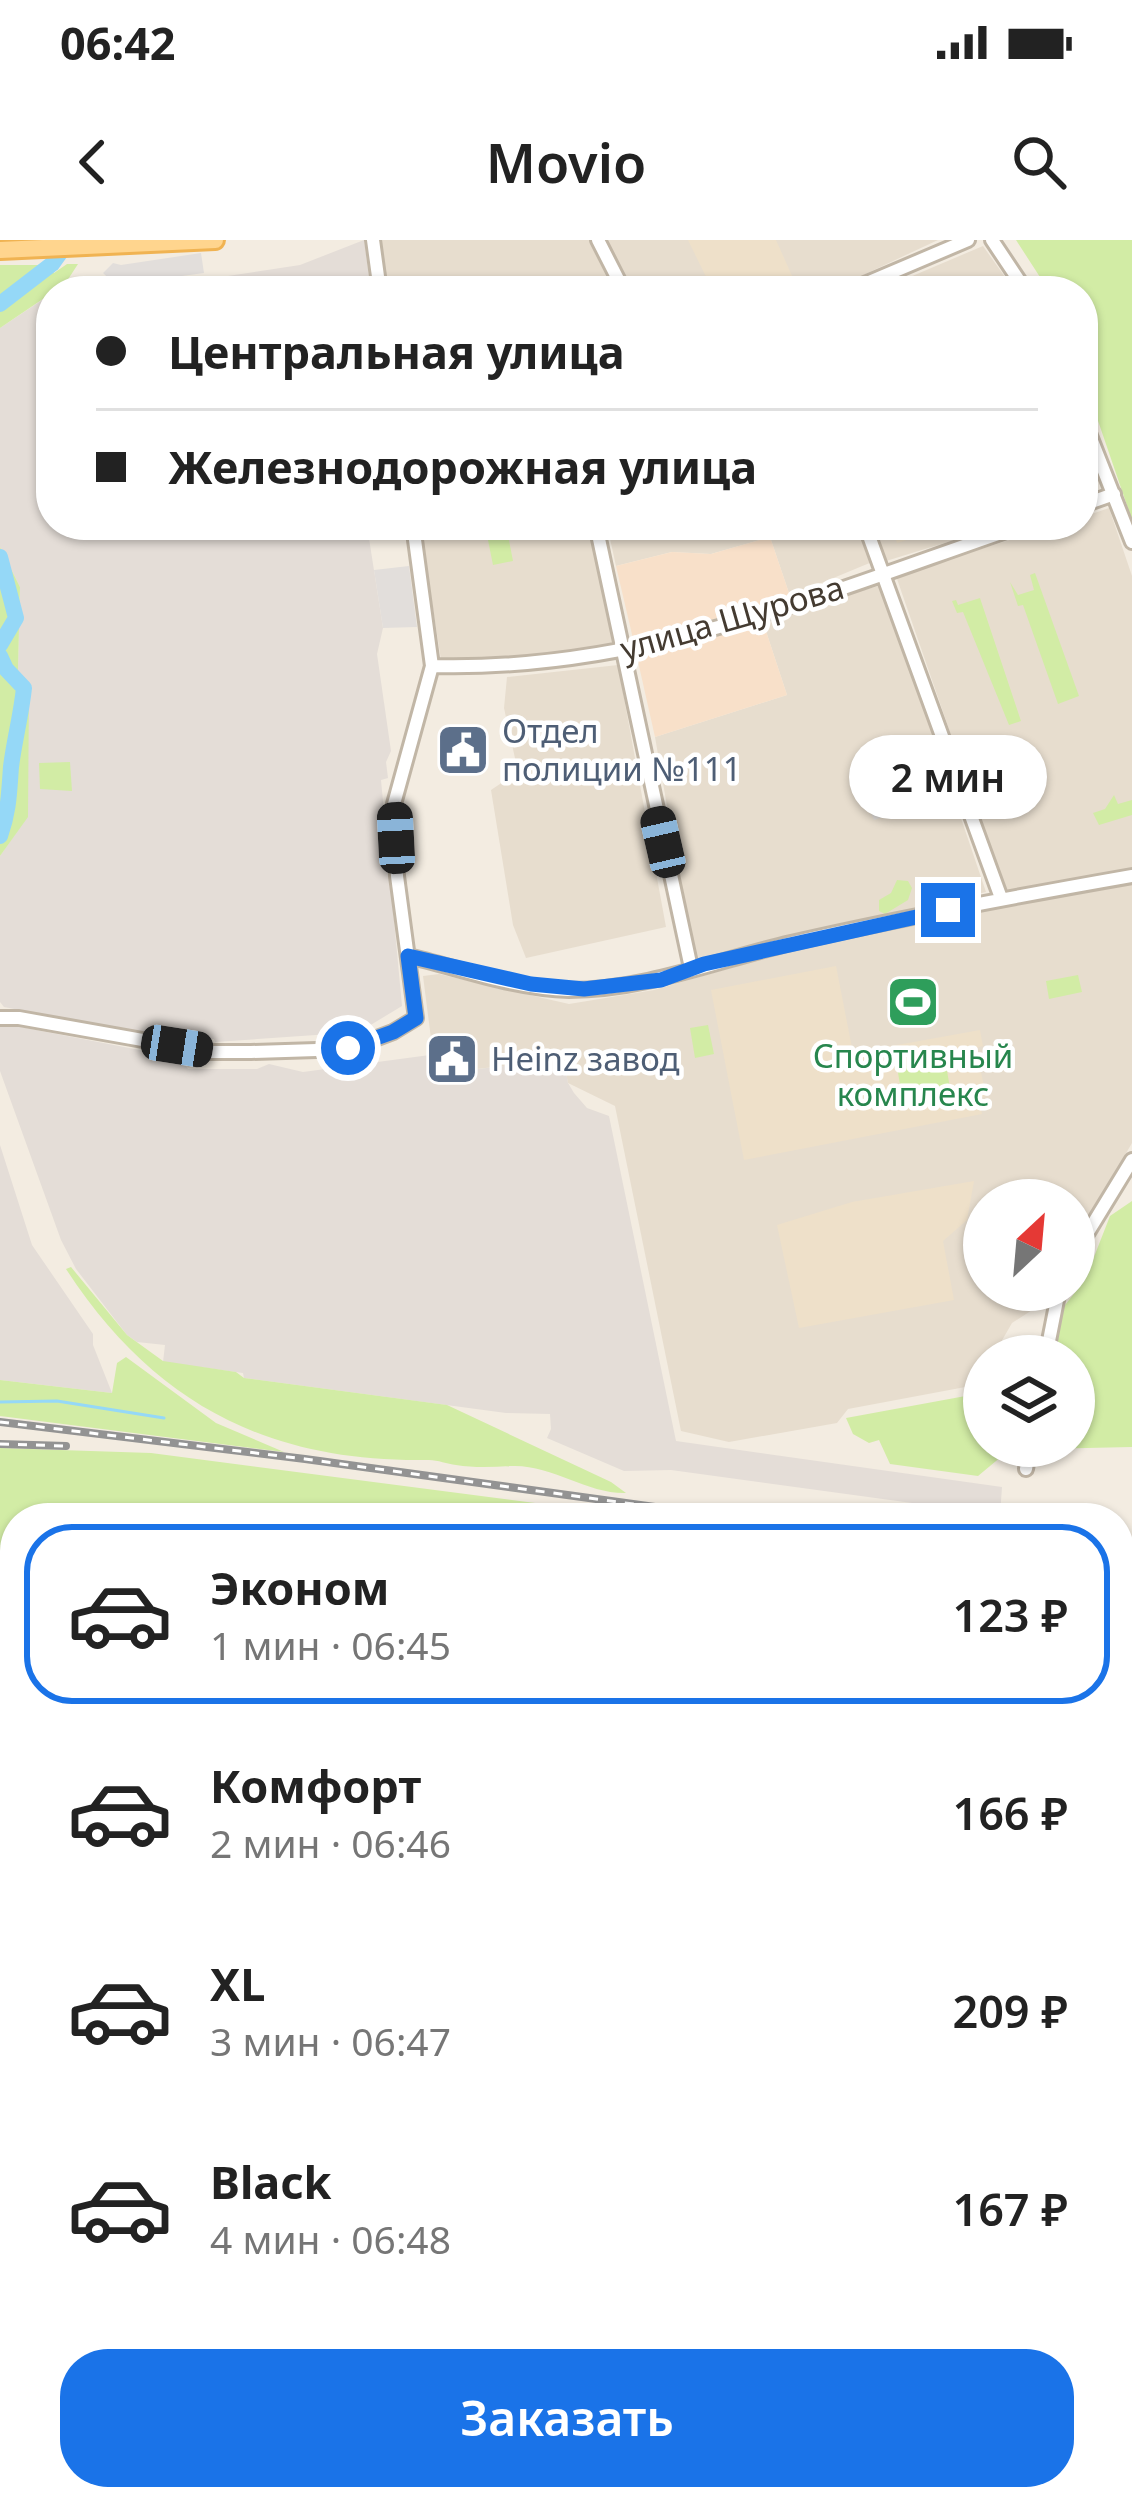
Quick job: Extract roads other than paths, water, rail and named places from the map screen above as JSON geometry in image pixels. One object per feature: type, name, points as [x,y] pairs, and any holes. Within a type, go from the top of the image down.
[{"type":"main road","points":[[0,250],[215,240]]},
{"type":"street","points":[[373,240],[378,276]]},
{"type":"street","points":[[598,240],[616,276]]},
{"type":"street","points":[[883,276],[968,240]]},
{"type":"street","points":[[992,240],[1016,276]]},
{"type":"street","points":[[1098,455],[1132,542]]},
{"type":"street","points":[[1098,500],[1114,494]]},
{"type":"street","points":[[0,1018],[210,1052],[348,1048],[416,1018],[394,804],[432,666],[415,540]]},
{"type":"street","points":[[599,540],[692,968]]},
{"type":"street","points":[[871,540],[1001,898]]},
{"type":"street","name":"улица Щурова","points":[[432,666],[540,665],[622,652],[795,604],[979,540]]},
{"type":"street","points":[[408,956],[564,990],[661,980],[692,968],[1001,898],[1132,876]]},
{"type":"street","points":[[1095,1221],[1132,1160]]},
{"type":"waterway","points":[[36,276],[62,250]]},
{"type":"waterway","points":[[0,304],[36,276]]},
{"type":"waterway","points":[[0,557],[16,618],[0,645]]},
{"type":"waterway","points":[[0,656],[24,688],[0,836]]},
{"type":"waterway","points":[[0,1402],[57,1401],[164,1418]]},
{"type":"railway","points":[[0,1422],[626,1503]]},
{"type":"railway","points":[[0,1444],[66,1446]]},
{"type":"place","name":"Отдел полиции №111","points":[[463,750]]},
{"type":"place","name":"Спортивный комплекс","points":[[913,1002]]},
{"type":"place","name":"Heinz завод","points":[[452,1059]]}]
